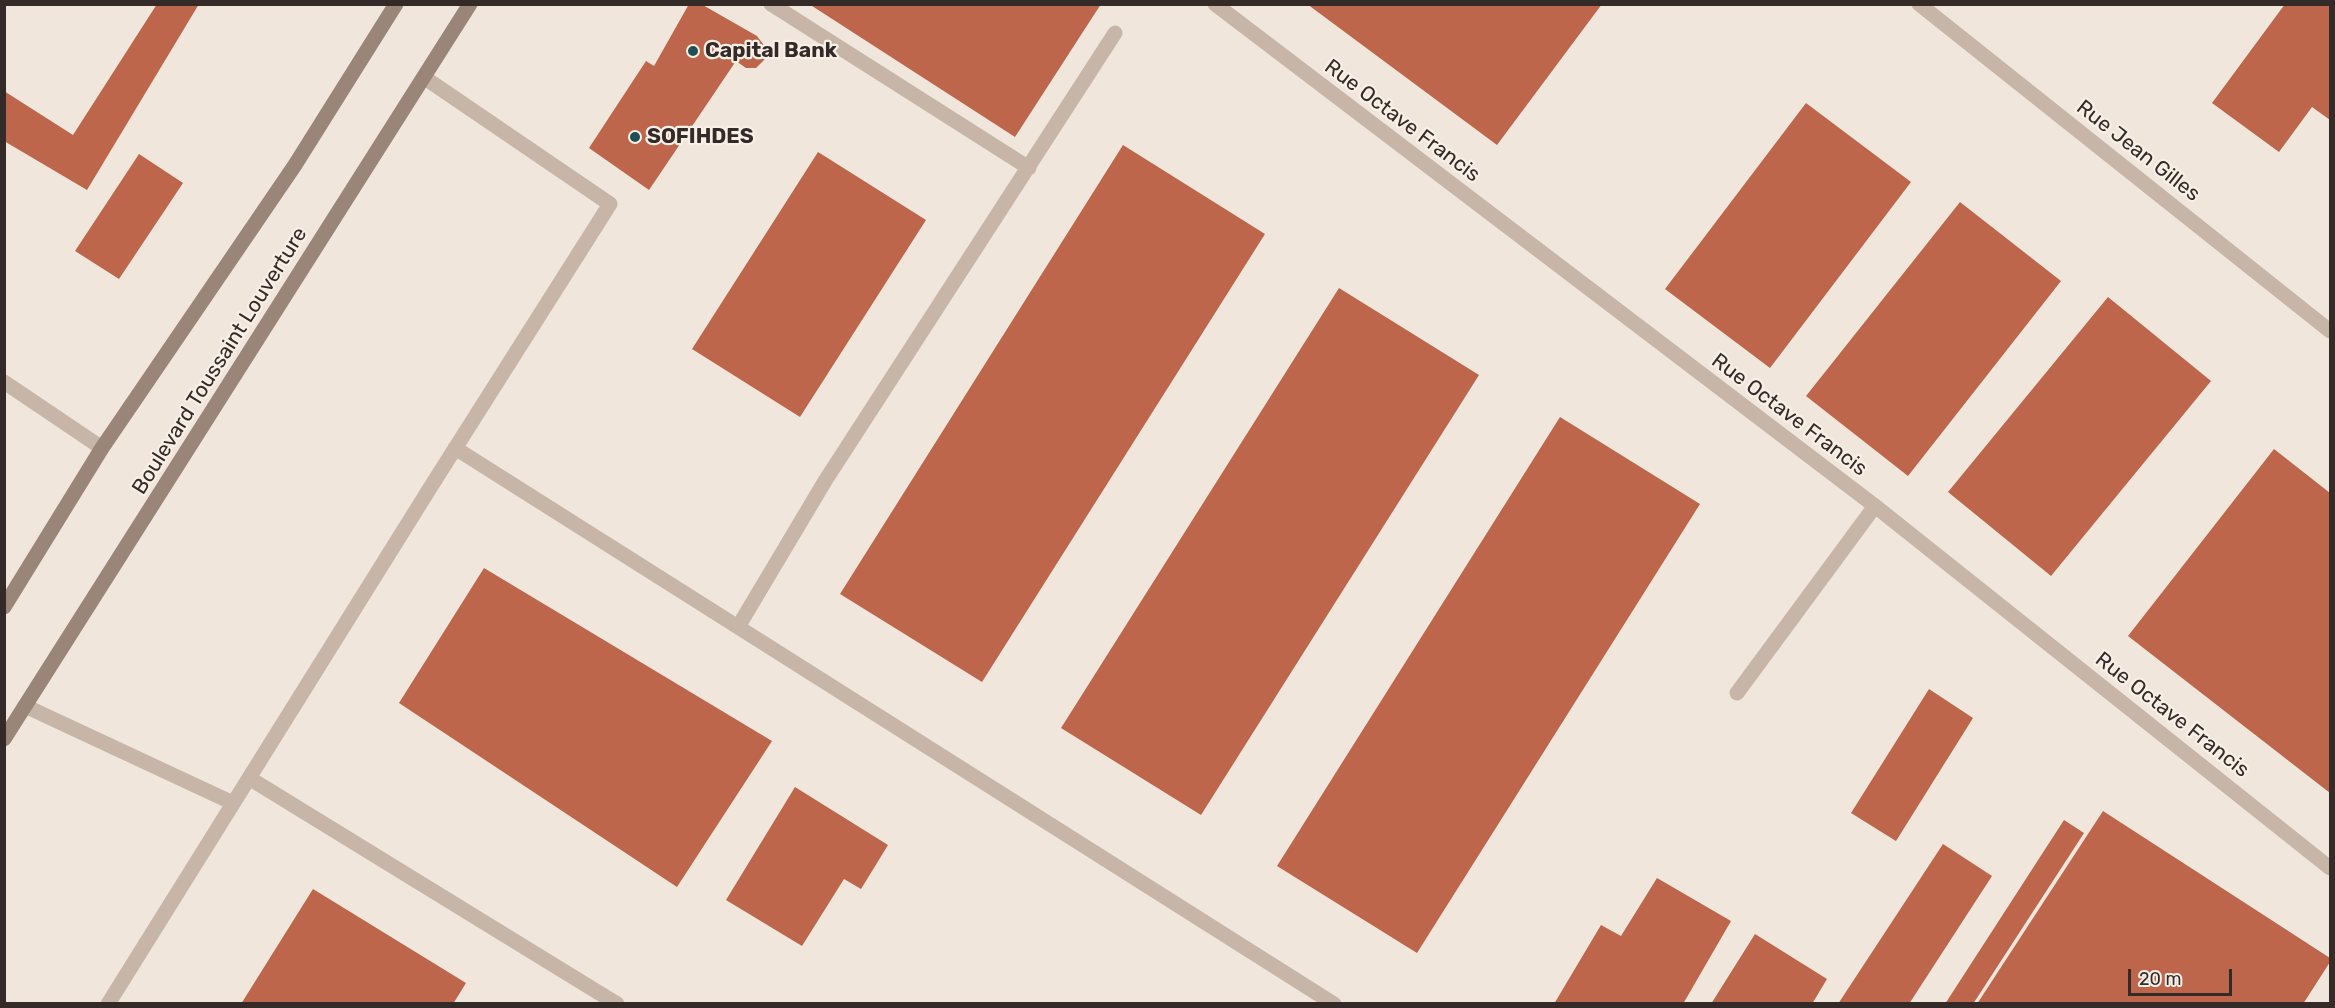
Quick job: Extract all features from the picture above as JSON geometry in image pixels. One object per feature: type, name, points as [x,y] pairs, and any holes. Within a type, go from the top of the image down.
[{"type":"main road","name":"Boulevard Toussaint Louverture","points":[[4,607],[102,448],[295,165],[396,4]]},
{"type":"main road","name":"Boulevard Toussaint Louverture","points":[[4,739],[470,4]]},
{"type":"street","points":[[771,4],[1029,168]]},
{"type":"street","name":"Rue Octave Francis","points":[[1215,4],[1875,506],[2331,868]]},
{"type":"street","name":"Rue Jean Gilles","points":[[1919,4],[2331,331]]},
{"type":"street","points":[[738,627],[825,481],[1115,33]]},
{"type":"street","points":[[108,1004],[610,204],[424,78]]},
{"type":"street","points":[[4,382],[102,448]]},
{"type":"street","points":[[455,448],[1334,1004]]},
{"type":"street","points":[[1737,693],[1875,506]]},
{"type":"street","points":[[25,706],[233,803]]},
{"type":"street","points":[[249,778],[617,1004]]},
{"type":"building","points":[[157,4],[199,4],[87,190],[4,141],[4,91],[73,135]]},
{"type":"building","points":[[689,4],[701,4],[757,36],[766,48],[765,59],[756,68],[746,68],[736,61],[649,190],[589,148],[646,61],[654,66]]},
{"type":"building","points":[[809,4],[1101,4],[1015,137]]},
{"type":"building","points":[[1307,4],[1602,4],[1497,145]]},
{"type":"building","points":[[2285,4],[2330,4],[2330,120],[2312,107],[2279,152],[2212,103]]},
{"type":"building","points":[[1806,103],[1911,182],[1770,368],[1665,289]]},
{"type":"building","points":[[1123,145],[1265,234],[982,682],[840,594]]},
{"type":"building","points":[[818,152],[926,220],[800,417],[692,349]]},
{"type":"building","points":[[139,154],[183,183],[119,279],[75,251]]},
{"type":"building","points":[[1960,202],[2061,281],[1908,476],[1806,396]]},
{"type":"building","points":[[1339,288],[1479,375],[1201,815],[1061,728]]},
{"type":"building","points":[[2108,297],[2211,381],[2051,576],[1948,492]]},
{"type":"building","points":[[1560,417],[1700,504],[1417,953],[1277,866]]},
{"type":"building","points":[[2274,449],[2330,493],[2330,793],[2128,636]]},
{"type":"building","points":[[484,568],[772,741],[677,887],[399,703]]},
{"type":"building","points":[[1929,689],[1973,718],[1896,841],[1851,813]]},
{"type":"building","points":[[795,787],[888,845],[861,889],[844,879],[802,946],[726,900]]},
{"type":"building","points":[[2103,811],[2330,958],[2330,962],[2303,1004],[1977,1004]]},
{"type":"building","points":[[2064,820],[2084,833],[1973,1004],[1945,1004]]},
{"type":"building","points":[[1943,844],[1992,876],[1909,1004],[1838,1004]]},
{"type":"building","points":[[1657,878],[1731,921],[1683,1004],[1554,1004],[1601,925],[1621,936]]},
{"type":"building","points":[[313,889],[466,983],[453,1004],[241,1004]]},
{"type":"building","points":[[1755,934],[1827,979],[1812,1004],[1711,1004]]},
{"type":"place","name":"Capital Bank","points":[[693,51]]},
{"type":"place","name":"SOFIHDES","points":[[635,137]]}]
